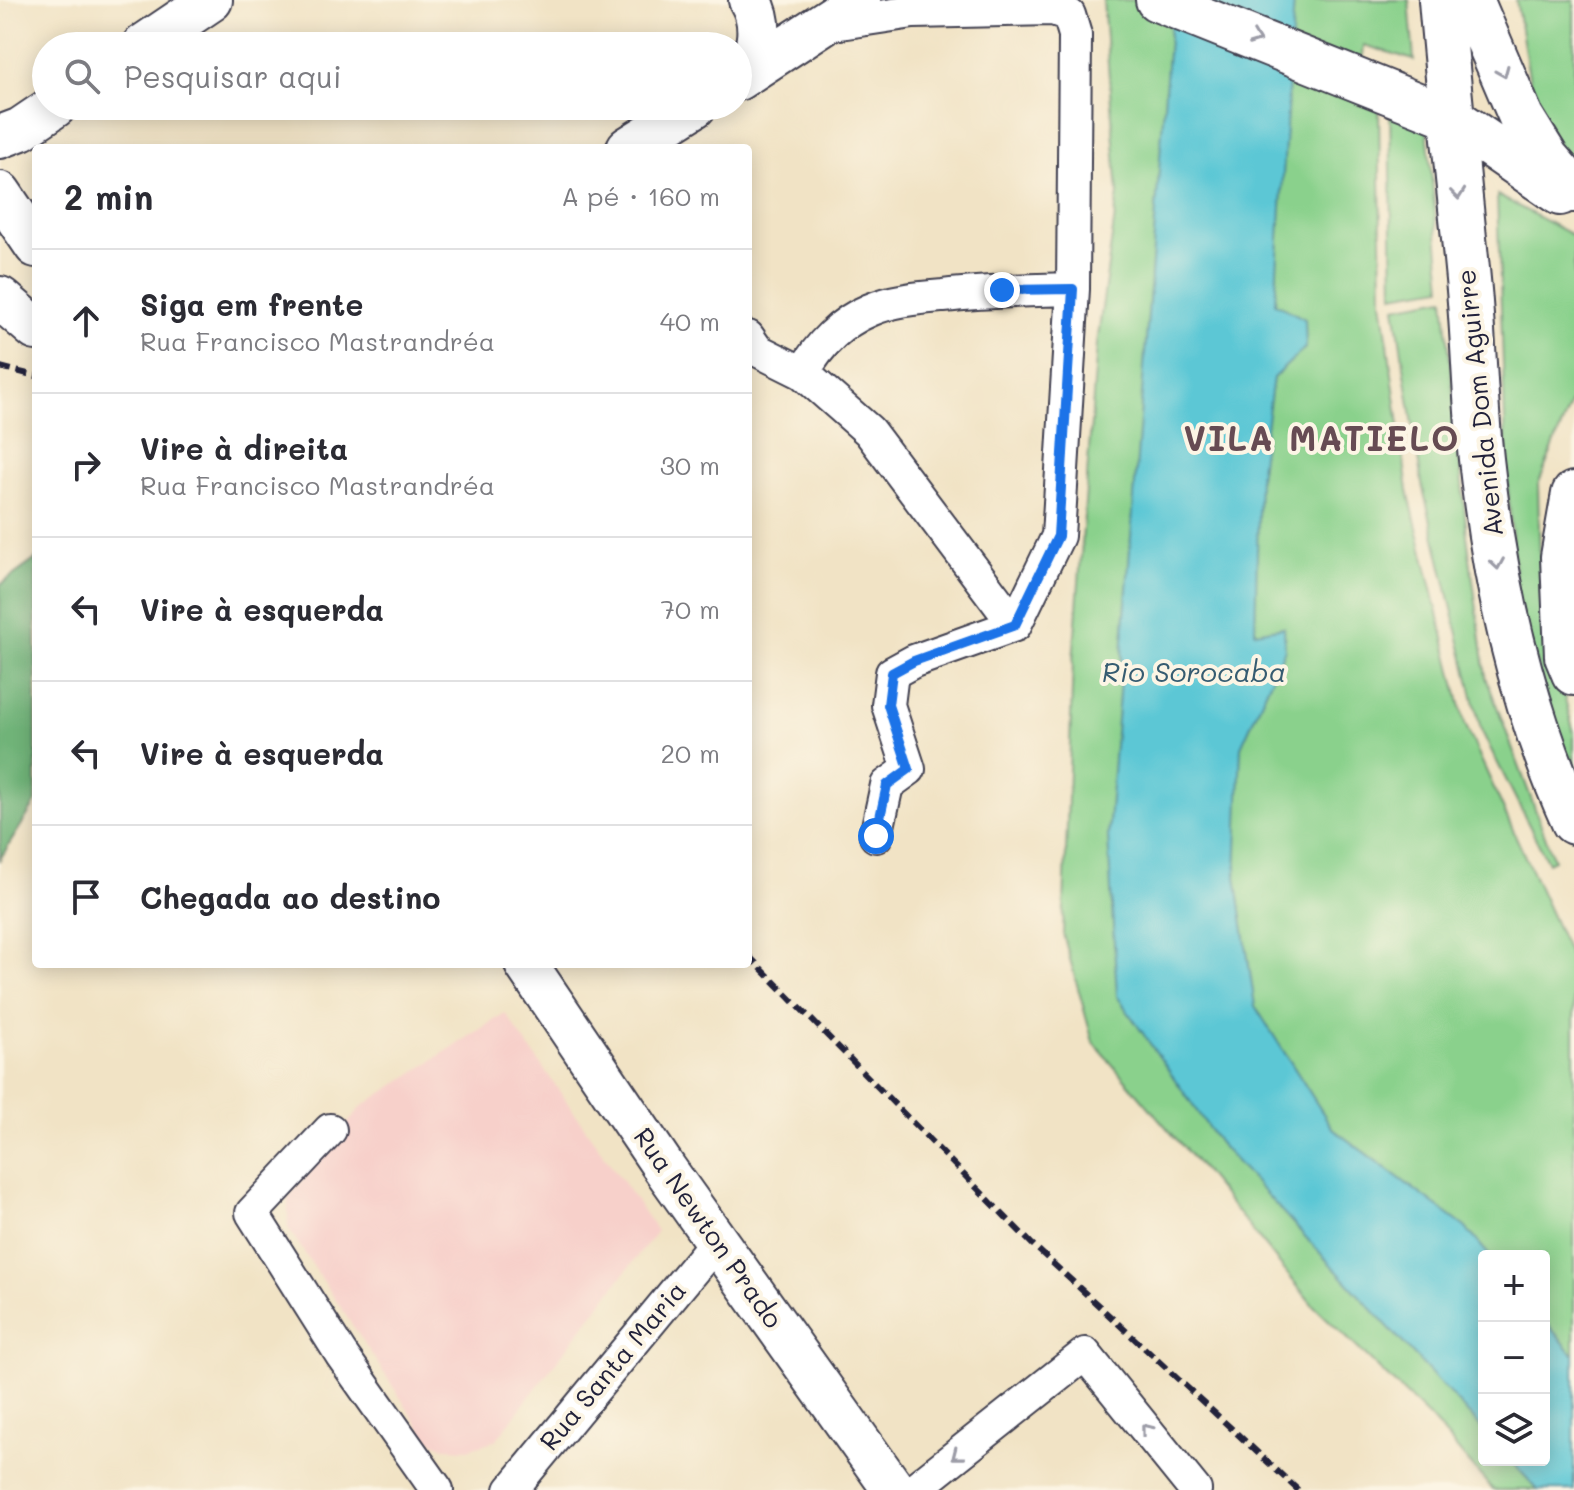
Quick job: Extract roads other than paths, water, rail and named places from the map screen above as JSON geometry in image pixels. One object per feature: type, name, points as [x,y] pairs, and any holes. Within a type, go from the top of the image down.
[{"type":"highway","name":"Avenida Dom Aguirre","points":[[1441,0],[1469,290],[1481,460],[1507,626],[1554,778],[1574,822]]},
{"type":"highway","points":[[1471,0],[1521,117],[1547,159],[1574,190]]},
{"type":"highway","points":[[1450,117],[1574,202]]},
{"type":"highway","points":[[1572,653],[1563,557],[1574,494]]},
{"type":"main road","points":[[164,32],[211,0]]},
{"type":"main road","points":[[750,0],[758,20],[759,37],[752,55]]},
{"type":"main road","points":[[752,70],[859,0]]},
{"type":"main road","points":[[1157,0],[1450,117]]},
{"type":"main road","points":[[0,137],[34,120]]},
{"type":"main road","points":[[634,144],[673,120]]},
{"type":"main road","points":[[0,193],[32,240]]},
{"type":"main road","points":[[0,270],[32,290]]},
{"type":"main road","points":[[0,298],[32,326]]},
{"type":"main road","name":"Rua Newton Prado","points":[[529,968],[716,1242],[894,1490]]},
{"type":"street","points":[[822,26],[913,12],[1053,9],[1069,15],[1075,35],[1073,289],[1058,536],[1015,625],[914,661],[892,673],[888,705],[909,769],[887,785],[876,836]]},
{"type":"street","points":[[803,373],[813,355],[840,328],[870,310],[913,299],[1002,290],[1073,289]]},
{"type":"street","points":[[752,343],[757,350],[803,373],[869,431],[1015,625]]},
{"type":"street","points":[[330,1130],[252,1213],[341,1354],[437,1490]]},
{"type":"street","name":"Rua Santa Maria","points":[[511,1490],[716,1242]]},
{"type":"street","points":[[913,1490],[1085,1354],[1195,1490]]},
{"type":"water","name":"Rio Sorocaba","points":[[1172,0],[1294,0],[1275,303],[1305,319],[1306,347],[1273,378],[1259,477],[1255,632],[1284,627],[1285,649],[1241,747],[1236,876],[1255,1006],[1333,1129],[1465,1227],[1485,1250],[1478,1250],[1478,1424],[1219,1143],[1117,996],[1108,837]]},
{"type":"water","points":[[1550,1327],[1574,1355],[1574,1490],[1538,1490],[1516,1466],[1550,1466]]},
{"type":"railway","points":[[0,367],[32,375]]},
{"type":"railway","points":[[752,959],[1032,1244],[1298,1490]]},
{"type":"district","name":"VILA MATIELO","points":[[1322,439]]}]
